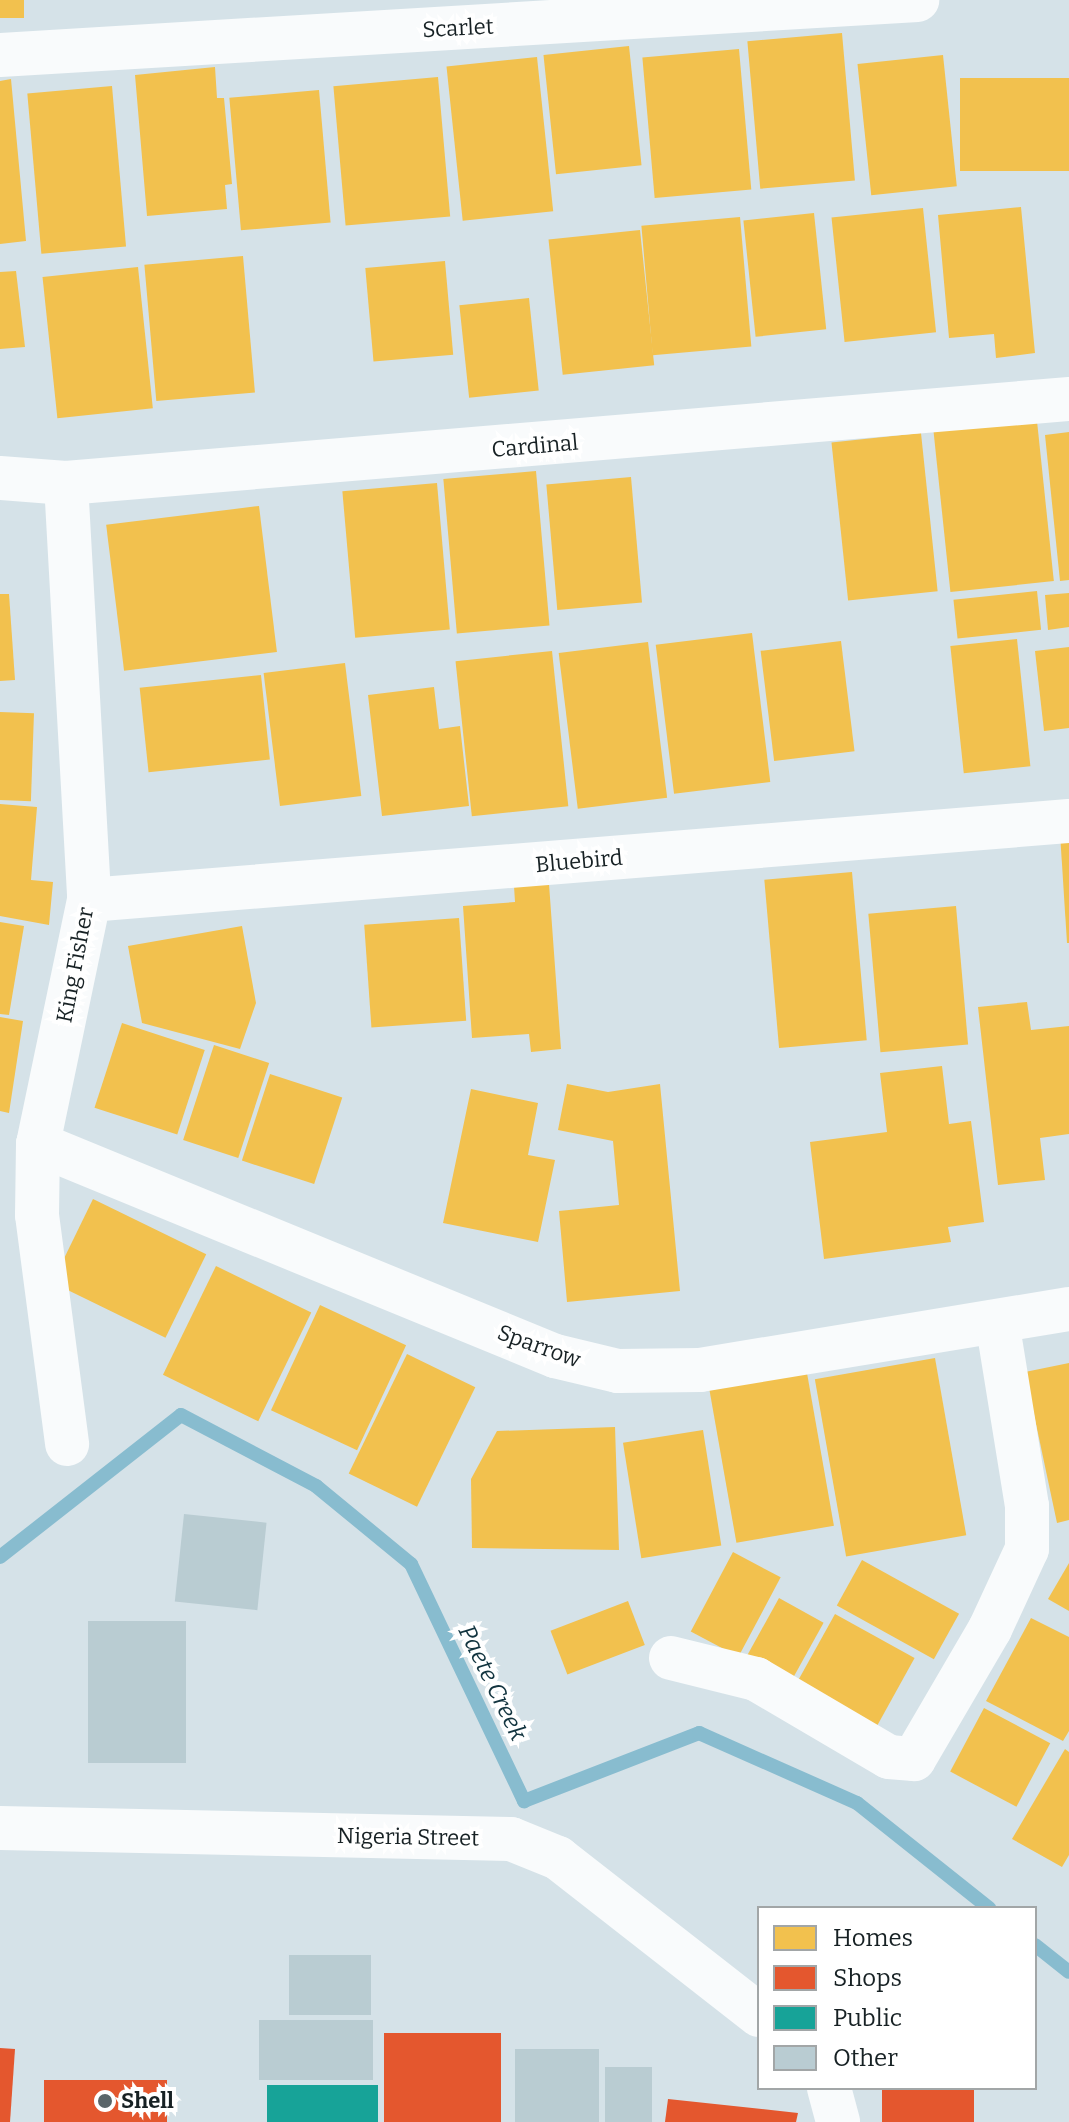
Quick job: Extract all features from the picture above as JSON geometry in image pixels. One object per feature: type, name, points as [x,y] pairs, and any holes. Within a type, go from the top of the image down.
[{"type":"street","name":"Scarlet","points":[[0,55],[917,0]]},
{"type":"street","name":"Cardinal","points":[[0,478],[66,483],[1069,399]]},
{"type":"street","name":"King Fisher","points":[[66,483],[89,900],[38,1144],[37,1215],[67,1444]]},
{"type":"street","name":"Bluebird","points":[[89,900],[1069,821]]},
{"type":"street","name":"Sparrow","points":[[38,1144],[555,1356],[618,1371],[700,1370],[1069,1309]]},
{"type":"street","points":[[671,1658],[756,1679],[878,1751],[905,1762],[914,1759],[990,1629],[1027,1549],[1027,1506],[997,1321]]},
{"type":"street","name":"Nigeria Street","points":[[0,1828],[511,1839],[558,1858],[757,2013]]},
{"type":"street","points":[[830,2090],[838,2122]]},
{"type":"building: Homes","points":[[0,0],[24,0],[24,18],[0,18]]},
{"type":"building: Homes","points":[[842,33],[855,180],[760,189],[747,41]]},
{"type":"building: Homes","points":[[629,46],[642,165],[556,174],[543,55]]},
{"type":"building: Homes","points":[[739,49],[751,189],[655,198],[642,57]]},
{"type":"building: Homes","points":[[943,55],[957,186],[871,195],[857,64]]},
{"type":"building: Homes","points":[[537,57],[553,211],[463,221],[446,67]]},
{"type":"building: Homes","points":[[215,67],[217,98],[224,98],[232,184],[225,185],[227,209],[147,216],[135,75]]},
{"type":"building: Homes","points":[[438,77],[450,216],[346,226],[333,86]]},
{"type":"building: Homes","points":[[960,78],[1069,78],[1069,171],[960,171]]},
{"type":"building: Homes","points":[[11,79],[26,241],[0,244],[0,81]]},
{"type":"building: Homes","points":[[112,86],[126,246],[41,254],[27,93]]},
{"type":"building: Homes","points":[[319,90],[331,222],[241,230],[229,98]]},
{"type":"building: Homes","points":[[1021,207],[1035,353],[996,358],[994,334],[949,338],[938,215]]},
{"type":"building: Homes","points":[[923,208],[936,332],[845,342],[832,218]]},
{"type":"building: Homes","points":[[814,213],[826,329],[756,337],[743,220]]},
{"type":"building: Homes","points":[[740,217],[751,347],[653,355],[641,226]]},
{"type":"building: Homes","points":[[640,230],[654,365],[563,375],[549,240]]},
{"type":"building: Homes","points":[[243,256],[255,392],[156,401],[144,265]]},
{"type":"building: Homes","points":[[445,261],[453,355],[373,362],[365,268]]},
{"type":"building: Homes","points":[[138,267],[153,408],[57,418],[43,277]]},
{"type":"building: Homes","points":[[16,271],[25,347],[0,349],[0,272]]},
{"type":"building: Homes","points":[[529,298],[539,390],[469,398],[459,305]]},
{"type":"building: Homes","points":[[1037,421],[1054,581],[950,592],[934,432]]},
{"type":"building: Homes","points":[[1069,432],[1069,580],[1060,581],[1045,435]]},
{"type":"building: Homes","points":[[921,433],[938,591],[848,601],[831,442]]},
{"type":"building: Homes","points":[[536,471],[550,625],[457,634],[443,479]]},
{"type":"building: Homes","points":[[631,477],[642,603],[557,610],[546,484]]},
{"type":"building: Homes","points":[[437,483],[450,629],[355,638],[342,491]]},
{"type":"building: Homes","points":[[259,506],[277,652],[124,671],[106,525]]},
{"type":"building: Homes","points":[[1037,591],[1041,630],[958,639],[953,600]]},
{"type":"building: Homes","points":[[1069,593],[1069,627],[1048,630],[1045,595]]},
{"type":"building: Homes","points":[[0,594],[9,594],[15,680],[0,681]]},
{"type":"building: Homes","points":[[752,633],[770,782],[674,794],[656,645]]},
{"type":"building: Homes","points":[[1017,639],[1030,766],[964,773],[950,646]]},
{"type":"building: Homes","points":[[841,641],[855,751],[774,761],[761,651]]},
{"type":"building: Homes","points":[[648,642],[667,798],[578,809],[559,653]]},
{"type":"building: Homes","points":[[1069,647],[1069,728],[1044,731],[1035,651]]},
{"type":"building: Homes","points":[[552,651],[568,806],[472,816],[456,661]]},
{"type":"building: Homes","points":[[345,663],[361,796],[280,806],[264,673]]},
{"type":"building: Homes","points":[[261,675],[270,760],[149,772],[140,688]]},
{"type":"building: Homes","points":[[434,687],[439,729],[460,726],[469,806],[382,816],[368,695]]},
{"type":"building: Homes","points":[[0,712],[34,713],[31,801],[0,800]]},
{"type":"building: Homes","points":[[0,804],[37,807],[31,880],[53,882],[49,925],[0,916]]},
{"type":"building: Homes","points":[[1069,832],[1069,943],[1067,943],[1060,833]]},
{"type":"building: Homes","points":[[852,872],[867,1040],[779,1048],[764,880]]},
{"type":"building: Homes","points":[[549,884],[561,1049],[531,1052],[529,1034],[472,1038],[463,906],[515,902],[514,886]]},
{"type":"building: Homes","points":[[956,906],[968,1044],[880,1052],[868,914]]},
{"type":"building: Homes","points":[[459,918],[466,1021],[371,1027],[364,925]]},
{"type":"building: Homes","points":[[0,922],[24,926],[9,1015],[0,1014]]},
{"type":"building: Homes","points":[[242,926],[256,1003],[240,1049],[142,1023],[128,946]]},
{"type":"building: Homes","points":[[1027,1002],[1031,1030],[1069,1026],[1069,1134],[1040,1138],[1045,1180],[998,1185],[978,1007]]},
{"type":"building: Homes","points":[[0,1017],[23,1021],[9,1113],[0,1111]]},
{"type":"building: Homes","points":[[122,1023],[205,1050],[177,1135],[94,1108]]},
{"type":"building: Homes","points":[[214,1045],[269,1063],[238,1158],[183,1140]]},
{"type":"building: Homes","points":[[942,1066],[949,1124],[971,1121],[984,1222],[948,1227],[951,1242],[824,1259],[810,1142],[887,1132],[880,1073]]},
{"type":"building: Homes","points":[[270,1074],[342,1097],[314,1184],[242,1161]]},
{"type":"building: Homes","points":[[567,1084],[608,1092],[660,1084],[680,1291],[567,1302],[559,1211],[619,1205],[613,1141],[558,1130]]},
{"type":"building: Homes","points":[[471,1089],[538,1103],[528,1155],[555,1160],[538,1242],[443,1223]]},
{"type":"building: Homes","points":[[93,1199],[206,1254],[165,1338],[52,1283]]},
{"type":"building: Homes","points":[[216,1266],[311,1312],[258,1421],[163,1375]]},
{"type":"building: Homes","points":[[320,1305],[406,1345],[357,1450],[271,1410]]},
{"type":"building: Homes","points":[[407,1354],[475,1387],[417,1507],[349,1474]]},
{"type":"building: Homes","points":[[935,1358],[966,1535],[846,1556],[815,1379]]},
{"type":"building: Homes","points":[[1069,1363],[1069,1520],[1057,1523],[1025,1372]]},
{"type":"building: Homes","points":[[807,1373],[834,1526],[736,1543],[710,1390]]},
{"type":"building: Homes","points":[[615,1427],[619,1550],[472,1548],[471,1479],[497,1431]]},
{"type":"building: Homes","points":[[703,1430],[721,1546],[641,1558],[623,1443]]},
{"type":"building: Homes","points":[[733,1552],[781,1577],[738,1657],[691,1631]]},
{"type":"building: Homes","points":[[862,1560],[959,1614],[934,1659],[837,1605]]},
{"type":"building: Homes","points":[[1069,1563],[1069,1611],[1048,1599]]},
{"type":"building: Homes","points":[[779,1598],[824,1623],[789,1686],[744,1661]]},
{"type":"building: Homes","points":[[628,1601],[645,1645],[567,1675],[551,1631]]},
{"type":"building: Homes","points":[[835,1614],[915,1658],[875,1729],[796,1685]]},
{"type":"building: Homes","points":[[1031,1618],[1069,1637],[1069,1731],[1063,1741],[986,1701]]},
{"type":"building: Homes","points":[[984,1708],[1050,1743],[1016,1807],[950,1772]]},
{"type":"building: Homes","points":[[1065,1749],[1069,1752],[1069,1855],[1062,1867],[1012,1839]]},
{"type":"building: Shops","points":[[384,2033],[501,2033],[501,2122],[384,2122]]},
{"type":"building: Shops","points":[[0,2048],[15,2049],[10,2122],[0,2122]]},
{"type":"building: Shops","name":"Shell","points":[[44,2080],[167,2080],[167,2122],[44,2122]]},
{"type":"building: Shops","points":[[882,2090],[974,2090],[974,2122],[882,2122]]},
{"type":"building: Shops","points":[[668,2099],[798,2113],[796,2122],[665,2122]]},
{"type":"building: Public","points":[[267,2085],[378,2085],[378,2122],[267,2122]]},
{"type":"building: Other","points":[[184,1514],[267,1523],[257,1610],[175,1602]]},
{"type":"building: Other","points":[[88,1621],[186,1621],[186,1763],[88,1763]]},
{"type":"building: Other","points":[[289,1955],[371,1955],[371,2015],[289,2015]]},
{"type":"building: Other","points":[[259,2020],[373,2020],[373,2080],[259,2080]]},
{"type":"building: Other","points":[[515,2049],[599,2049],[599,2122],[515,2122]]},
{"type":"building: Other","points":[[605,2067],[652,2067],[652,2122],[605,2122]]},
{"type":"waterway","name":"Paete Creek","points":[[0,1557],[181,1415],[316,1486],[411,1564],[524,1801],[699,1733],[857,1803],[986,1906]]},
{"type":"waterway","name":"Paete Creek","points":[[1037,1947],[1069,1972]]},
{"type":"place","name":"Shell","points":[[105,2101]]}]
